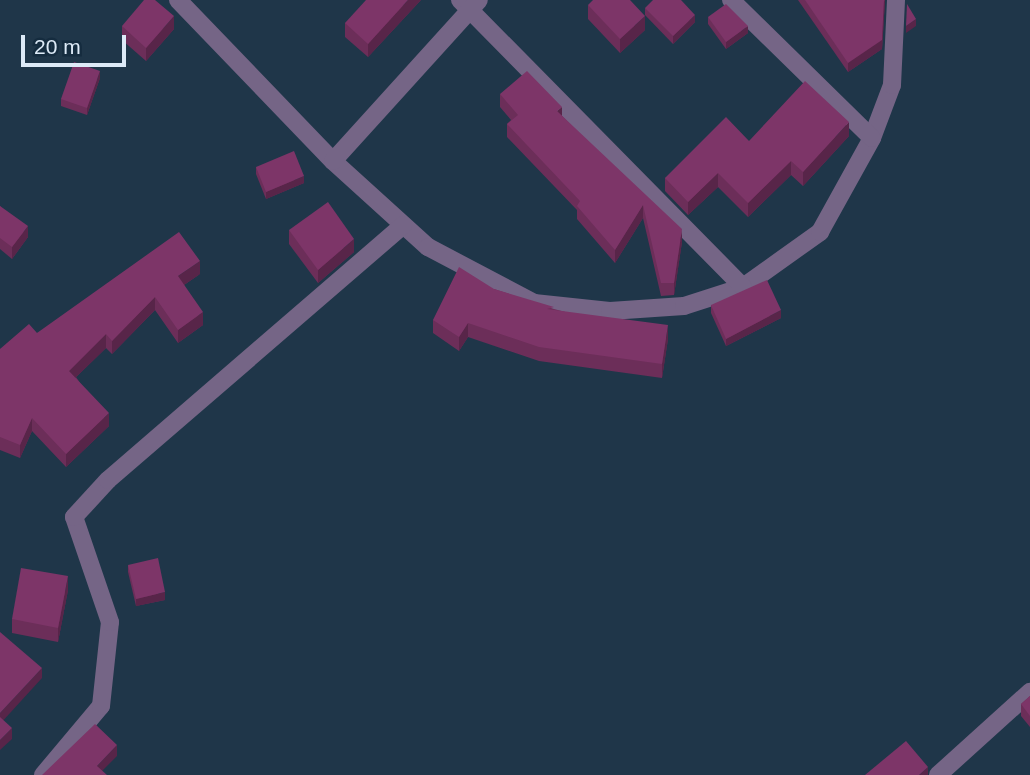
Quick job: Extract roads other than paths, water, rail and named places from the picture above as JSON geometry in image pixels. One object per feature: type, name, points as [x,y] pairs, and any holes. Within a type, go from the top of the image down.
[{"type":"street","points":[[177,0],[333,162],[404,225],[481,281],[534,303],[610,311],[684,306],[743,287],[820,232],[872,138],[892,85],[896,0]]},
{"type":"street","points":[[731,0],[872,138]]},
{"type":"street","points":[[333,162],[469,3],[743,287]]},
{"type":"street","points":[[43,775],[101,706],[110,622],[74,517],[108,480],[404,225]]},
{"type":"street","points":[[938,775],[1030,692]]}]
